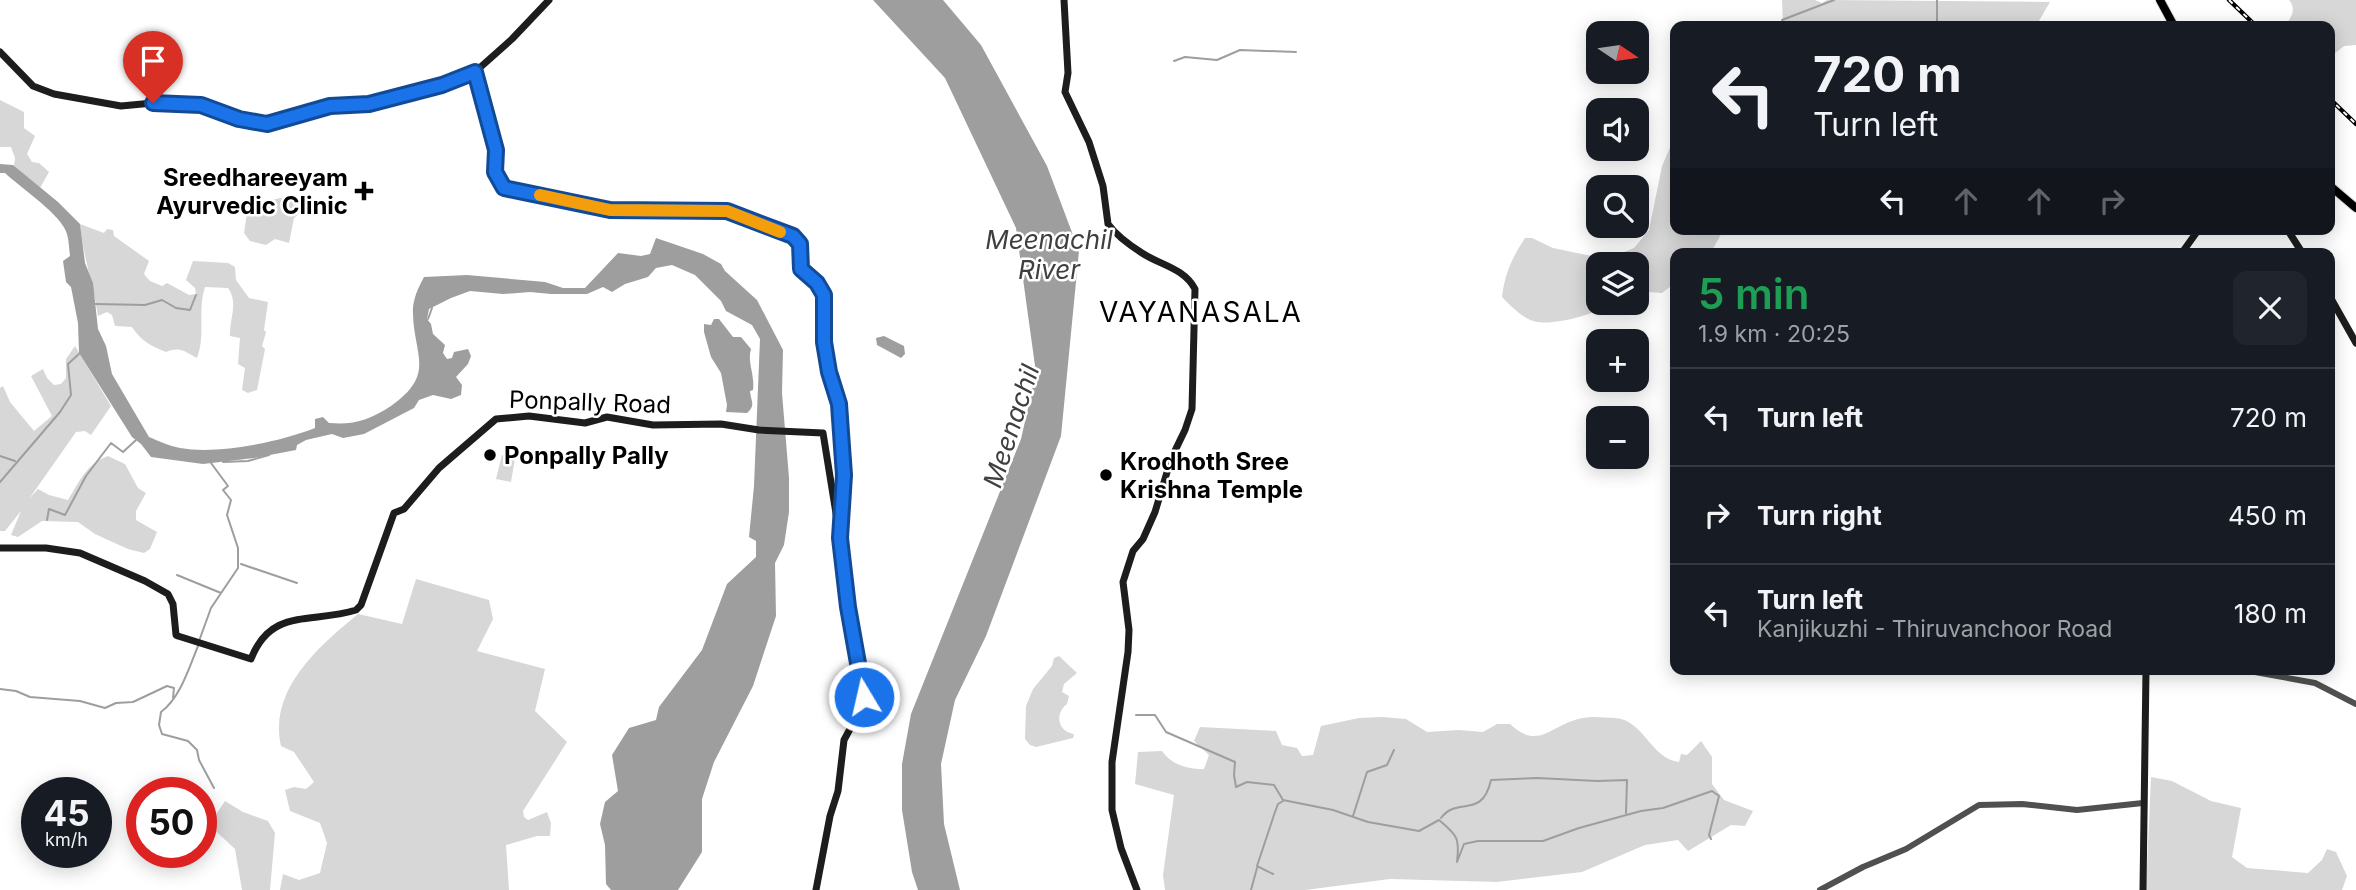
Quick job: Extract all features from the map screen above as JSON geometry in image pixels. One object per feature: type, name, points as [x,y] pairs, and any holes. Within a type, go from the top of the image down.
[{"type":"main road","points":[[0,52],[33,86],[54,94],[121,106],[153,103],[201,105],[239,119],[267,124],[330,106],[369,104],[442,85],[475,72],[512,39],[549,0]]},
{"type":"main road","points":[[1064,0],[1068,71],[1065,92],[1089,142],[1103,186],[1108,225],[1142,254],[1183,274],[1195,289],[1192,409],[1171,459],[1155,512],[1143,539],[1133,551],[1123,582],[1129,630],[1128,652],[1112,762],[1112,810],[1121,848],[1136,890]]},
{"type":"main road","points":[[2160,0],[2171,21]]},
{"type":"main road","points":[[475,72],[496,150],[495,172],[504,188],[610,210],[727,211],[793,236],[800,244],[801,269],[817,283],[824,295],[824,342],[829,372],[839,404],[844,475],[840,538],[848,607],[864,697],[844,740],[838,791],[830,816],[816,890]]},
{"type":"main road","points":[[2335,190],[2356,208]]},
{"type":"main road","points":[[2335,306],[2356,343]]},
{"type":"main road","name":"Ponpally Road","points":[[0,548],[46,548],[80,553],[140,578],[168,594],[173,604],[176,635],[251,659],[256,645],[275,626],[356,610],[361,605],[394,513],[404,509],[439,468],[496,419],[529,416],[585,423],[607,417],[653,425],[721,424],[779,432],[823,433],[840,538]]},
{"type":"main road","points":[[2143,890],[2146,675]]},
{"type":"street","points":[[2271,675],[2315,683],[2356,704]]},
{"type":"street","points":[[1820,890],[1863,867],[1906,849],[1979,805],[2022,804],[2077,810],[2143,803]]},
{"type":"shaded area","points":[[1782,0],[1815,0],[1822,3],[1827,0],[2050,2],[2039,21],[1783,21]]},
{"type":"shaded area","points":[[2289,0],[2356,0],[2356,45],[2344,46],[2335,53],[2335,21],[2288,21],[2293,10]]},
{"type":"shaded area","points":[[0,100],[24,112],[24,128],[35,136],[27,154],[32,162],[39,163],[49,172],[40,188],[14,166],[15,158],[11,147],[0,147]]},
{"type":"shaded area","points":[[1670,148],[1670,235],[1721,235],[1713,248],[1670,248],[1670,287],[1662,293],[1649,292],[1649,252],[1624,252],[1634,248],[1642,238],[1649,238],[1662,166]]},
{"type":"shaded area","points":[[280,198],[297,200],[301,205],[301,212],[294,218],[289,243],[275,239],[266,245],[250,241],[244,233],[248,206]]},
{"type":"shaded area","points":[[80,224],[104,233],[107,229],[113,230],[114,236],[149,261],[144,274],[150,281],[162,286],[167,283],[189,295],[196,294],[195,288],[186,280],[193,261],[228,263],[235,267],[236,280],[249,298],[268,302],[262,346],[265,349],[257,390],[248,393],[242,390],[245,368],[238,364],[240,338],[230,336],[233,299],[228,288],[205,287],[197,358],[183,350],[166,352],[156,348],[132,327],[115,326],[112,315],[107,312],[98,316]]},
{"type":"shaded area","points":[[1525,238],[1532,238],[1553,248],[1586,255],[1586,315],[1565,320],[1533,321],[1502,297],[1505,280],[1516,252]]},
{"type":"shaded area","points":[[75,346],[111,406],[91,435],[85,431],[76,432],[29,499],[38,489],[68,500],[89,468],[108,456],[125,464],[138,488],[146,493],[136,511],[136,520],[157,532],[150,549],[144,553],[95,534],[78,522],[42,521],[18,537],[11,535],[21,511],[5,531],[0,531],[0,388],[3,386],[10,402],[34,431],[52,416],[31,376],[43,369],[54,385],[61,384],[66,378],[66,359]]},
{"type":"shaded area","points":[[502,455],[515,458],[511,482],[496,479]]},
{"type":"shaded area","points":[[416,579],[489,600],[493,619],[477,651],[545,669],[535,711],[567,742],[523,811],[528,820],[547,812],[551,823],[550,836],[537,836],[506,845],[509,890],[280,890],[283,874],[299,880],[320,873],[327,843],[320,823],[290,811],[285,790],[294,787],[306,789],[314,782],[294,752],[281,746],[279,726],[282,706],[289,688],[313,655],[358,614],[402,624]]},
{"type":"shaded area","points":[[1059,656],[1077,673],[1064,684],[1062,692],[1069,696],[1059,717],[1061,726],[1074,734],[1073,738],[1036,747],[1025,739],[1026,706],[1033,689],[1052,666],[1054,658]]},
{"type":"shaded area","points":[[1359,718],[1406,719],[1427,732],[1483,732],[1497,724],[1510,724],[1529,736],[1538,736],[1583,718],[1625,720],[1661,754],[1679,762],[1681,754],[1687,755],[1701,741],[1712,757],[1712,784],[1724,800],[1753,811],[1745,826],[1731,825],[1688,851],[1678,840],[1645,845],[1582,872],[1497,882],[1390,879],[1305,890],[1165,890],[1163,875],[1174,795],[1135,784],[1138,752],[1162,751],[1170,760],[1180,765],[1204,769],[1209,755],[1194,741],[1200,727],[1276,731],[1282,745],[1297,748],[1302,756],[1313,755],[1321,726]]},
{"type":"shaded area","points":[[2151,777],[2172,781],[2211,801],[2241,808],[2232,857],[2247,868],[2308,873],[2322,860],[2327,849],[2336,852],[2347,876],[2342,890],[2146,890]]},
{"type":"shaded area","points":[[225,801],[243,812],[268,821],[275,833],[270,890],[242,890],[235,849],[217,832],[217,813]]},
{"type":"water","name":"Meenachil River","points":[[873,0],[943,0],[981,45],[1047,166],[1079,251],[1061,436],[986,636],[955,700],[941,764],[944,824],[960,890],[918,890],[912,872],[902,810],[902,764],[911,714],[1021,439],[1036,373],[1016,228],[945,78]]},
{"type":"water","points":[[0,164],[13,165],[80,224],[85,263],[93,283],[98,329],[106,346],[112,374],[149,437],[180,448],[212,450],[266,442],[315,428],[315,419],[323,417],[329,423],[354,422],[376,415],[391,406],[405,395],[418,374],[413,309],[424,277],[467,275],[545,282],[563,288],[585,288],[618,253],[641,256],[650,254],[656,238],[703,254],[721,264],[725,271],[757,300],[783,350],[782,393],[789,512],[784,545],[775,563],[776,616],[753,686],[714,762],[702,799],[702,852],[678,890],[611,890],[606,884],[605,845],[600,824],[605,802],[618,791],[612,755],[629,728],[656,720],[659,707],[702,650],[727,584],[756,557],[756,541],[749,537],[754,486],[760,339],[752,325],[726,311],[721,301],[695,275],[672,265],[656,268],[648,277],[625,284],[612,292],[603,287],[587,294],[503,294],[470,291],[429,309],[427,319],[433,334],[445,345],[443,353],[447,359],[452,358],[454,352],[468,349],[471,356],[468,364],[456,377],[462,385],[461,395],[451,399],[433,395],[419,400],[414,408],[364,434],[343,438],[332,434],[306,440],[297,445],[296,450],[203,464],[151,457],[132,437],[79,353],[78,323],[63,261],[70,256],[64,227],[40,202],[5,173],[0,173]]},
{"type":"water","points":[[714,319],[719,319],[733,337],[741,337],[751,349],[753,390],[750,391],[752,405],[747,413],[726,412],[721,373],[711,357],[704,332],[704,324],[711,325]]},
{"type":"water","points":[[884,336],[904,346],[905,354],[901,358],[877,345],[876,338]]},
{"type":"waterway","points":[[1782,20],[1834,0]]},
{"type":"waterway","points":[[1937,0],[1937,21]]},
{"type":"waterway","points":[[1174,61],[1185,57],[1217,60],[1240,50],[1296,52]]},
{"type":"waterway","points":[[95,304],[145,305],[162,300],[176,308],[190,310],[196,295]]},
{"type":"waterway","points":[[428,319],[432,308]]},
{"type":"waterway","points":[[0,482],[60,412],[71,395],[68,364],[80,353]]},
{"type":"waterway","points":[[47,520],[49,509],[65,515],[86,476],[111,443],[123,452],[136,440]]},
{"type":"waterway","points":[[223,462],[248,461],[269,455]]},
{"type":"waterway","points":[[0,456],[15,461]]},
{"type":"waterway","points":[[199,641],[211,608],[238,568],[238,548],[227,515],[231,500],[223,490],[228,486],[211,463]]},
{"type":"waterway","points":[[241,564],[297,583]]},
{"type":"waterway","points":[[177,575],[221,593]]},
{"type":"waterway","points":[[198,646],[179,691],[161,712],[159,725],[162,734],[188,741],[197,750],[208,777]]},
{"type":"waterway","points":[[0,689],[16,691],[30,697],[80,701],[105,708],[116,703],[133,702],[167,686],[174,688],[173,698]]},
{"type":"waterway","points":[[1136,715],[1155,715],[1166,732],[1235,762],[1236,787],[1247,782],[1274,785],[1283,800],[1333,810],[1368,822],[1419,831],[1439,820],[1456,838],[1457,862],[1464,844],[1478,841],[1543,841],[1579,828],[1641,811],[1663,808],[1712,791],[1719,796],[1709,835],[1711,839]]},
{"type":"waterway","points":[[1353,816],[1367,772],[1387,765],[1394,750]]},
{"type":"waterway","points":[[1441,818],[1454,808],[1482,800],[1491,780],[1537,778],[1627,780],[1626,813]]},
{"type":"waterway","points":[[1273,874],[1257,866],[1278,804],[1283,801]]},
{"type":"waterway","points":[[1251,890],[1257,868]]},
{"type":"railway","points":[[2229,0],[2251,21]]},
{"type":"railway","points":[[2335,104],[2356,124]]},
{"type":"slow traffic","points":[[540,195],[610,210],[727,211],[780,232]]},
{"type":"place","name":"Sreedhareeyam Ayurvedic Clinic","points":[[364,191]]},
{"type":"place","name":"Ponpally Pally","points":[[490,455]]},
{"type":"place","name":"Krodhoth Sree Krishna Temple","points":[[1106,475]]},
{"type":"district","name":"VAYANASALA","points":[[1201,312]]},
{"type":"route","points":[[153,103],[201,105],[239,119],[267,124],[330,106],[369,104],[442,85],[475,72],[496,150],[495,172],[504,188],[610,210],[727,211],[793,236],[800,244],[801,269],[817,283],[824,295],[824,342],[829,372],[839,404],[844,475],[840,538],[848,607],[864,697]]},
{"type":"water label","name":"Meenachil","points":[[1011,426]]}]
